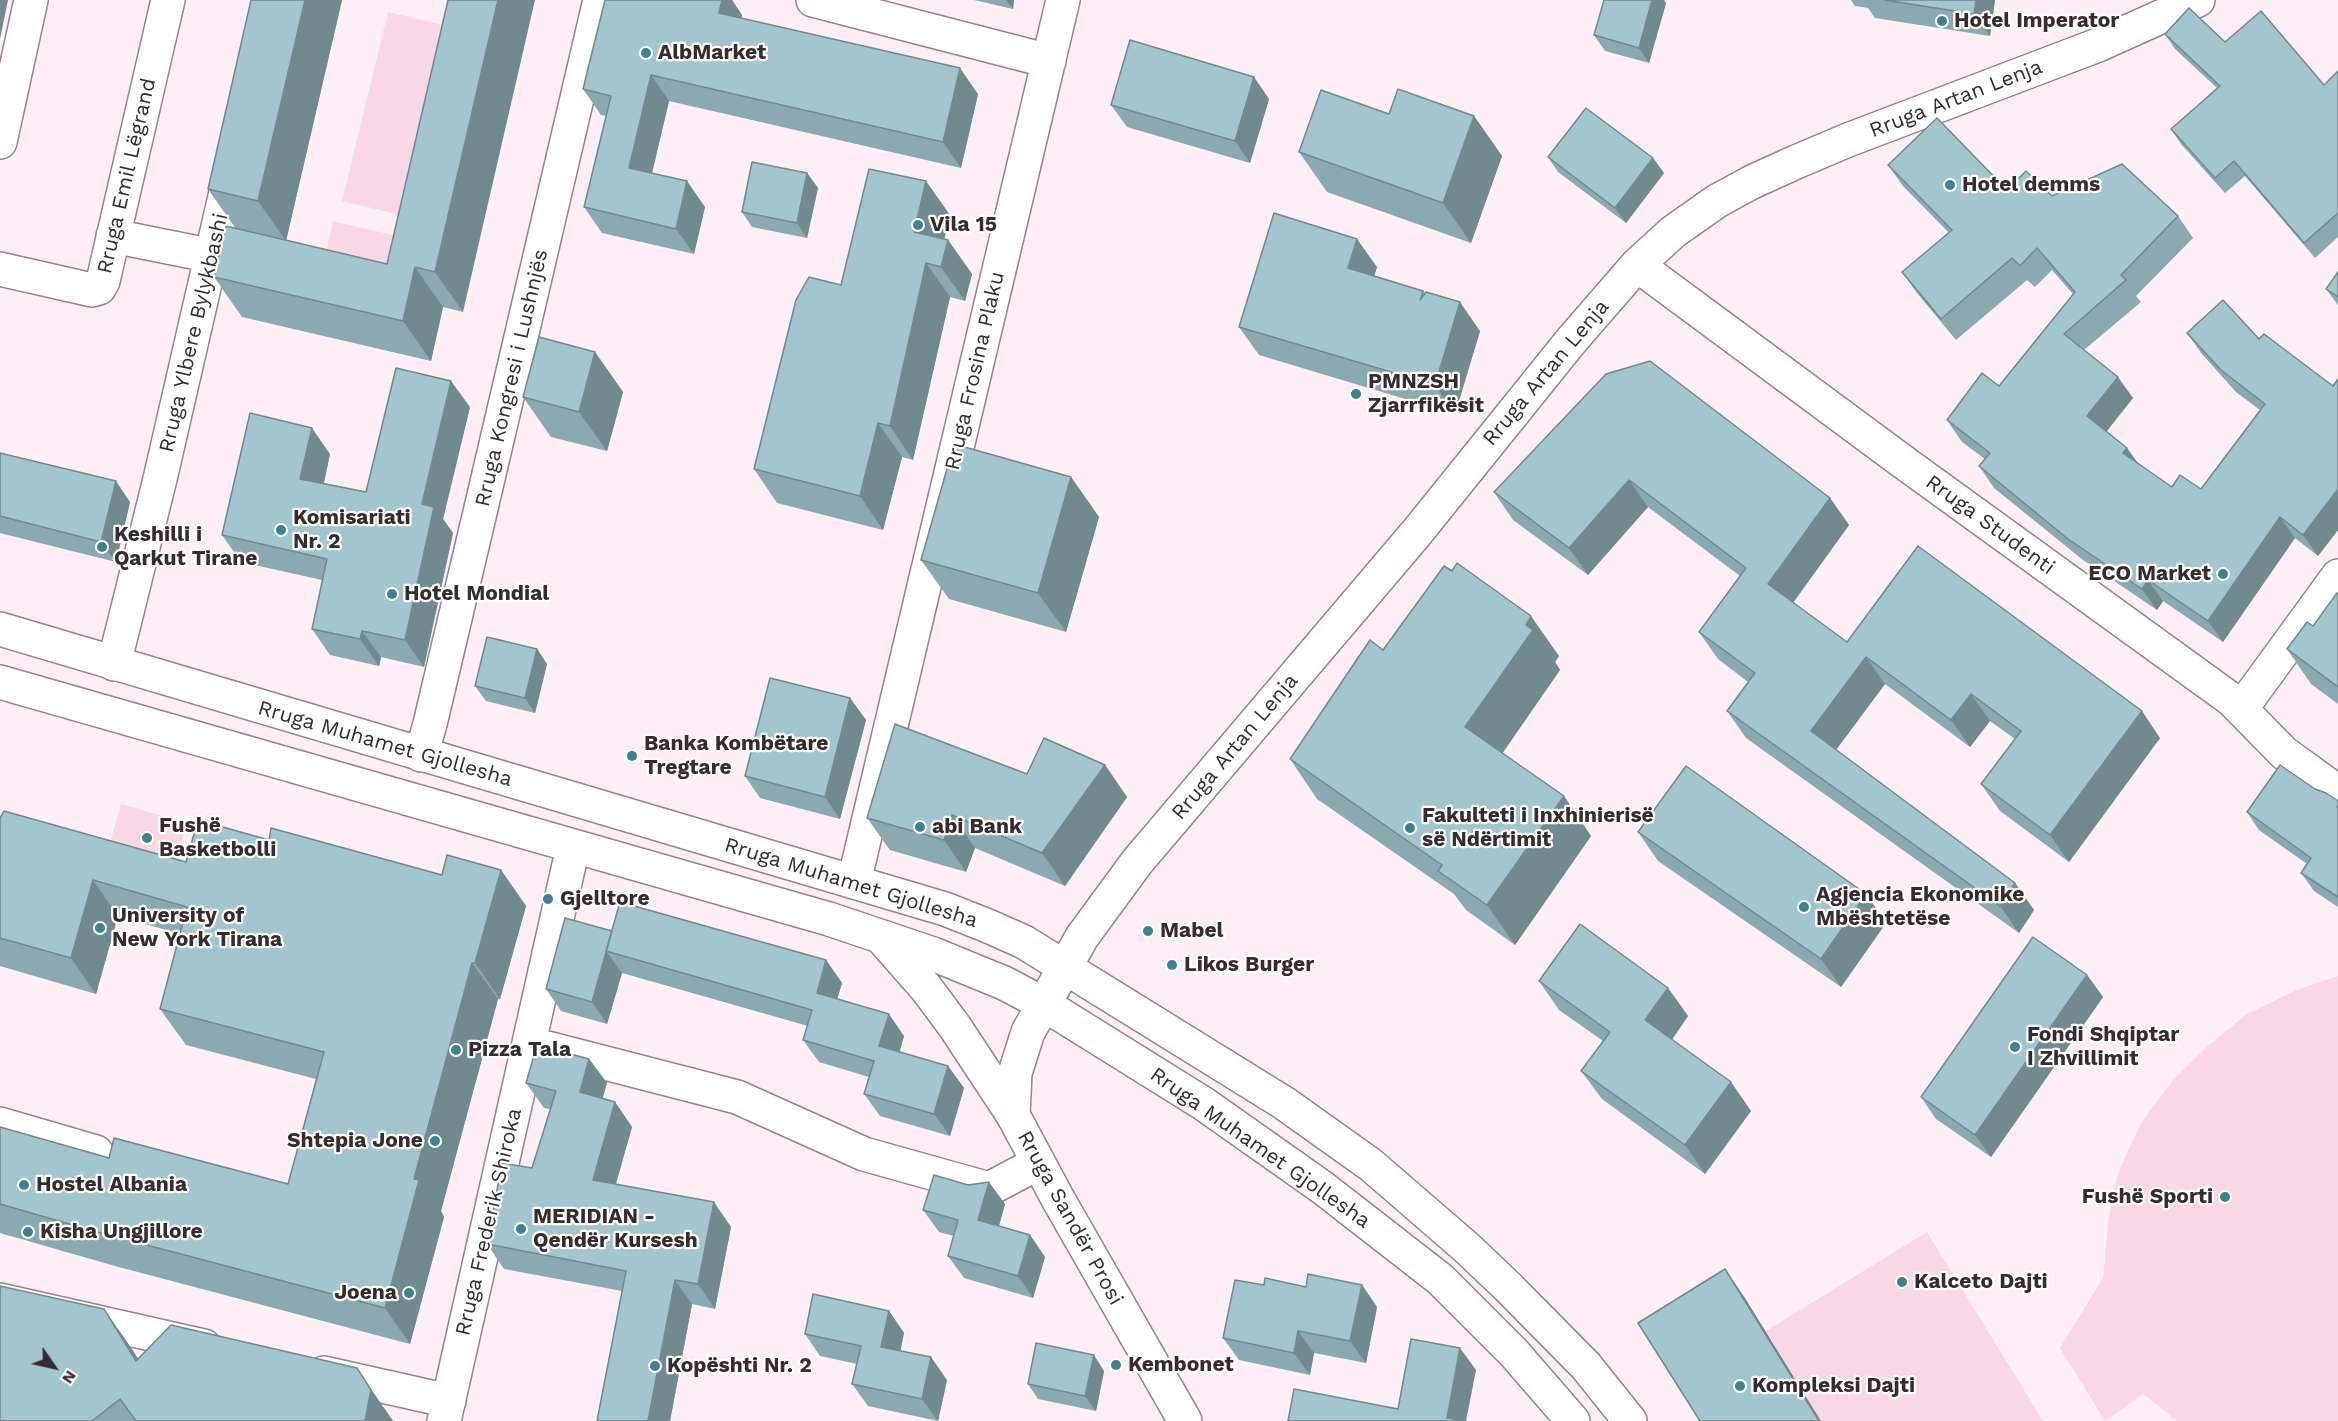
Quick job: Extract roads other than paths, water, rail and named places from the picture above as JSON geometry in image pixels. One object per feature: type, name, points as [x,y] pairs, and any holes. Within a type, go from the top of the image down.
[{"type":"street","points":[[0,142],[31,0]]},
{"type":"street","name":"Rruga Emil Lëgrand","points":[[0,269],[92,290],[99,288],[103,282],[168,0]]},
{"type":"street","name":"Rruga Kongresi i Lushnjës","points":[[421,755],[600,0]]},
{"type":"street","points":[[813,0],[1048,62]]},
{"type":"street","name":"Rruga Frosina Plaku","points":[[854,882],[1063,0]]},
{"type":"street","name":"Rruga Artan Lenja","points":[[1042,1003],[1082,937],[1137,862],[1418,531],[1571,341],[1637,265],[1682,226],[1717,201],[1752,182],[1848,140],[2098,45],[2198,0]]},
{"type":"street","name":"Rruga Ylbere Bylykbashi","points":[[114,664],[160,479],[237,140]]},
{"type":"street","points":[[113,236],[203,254],[213,253]]},
{"type":"street","name":"Rruga Studenti","points":[[1637,265],[1905,464],[2232,700],[2284,753],[2338,792]]},
{"type":"street","points":[[2241,709],[2338,576]]},
{"type":"street","name":"Rruga Muhamet Gjollesha","points":[[0,629],[945,909],[1023,942],[1284,1103],[1371,1165],[1467,1248],[1508,1287],[1586,1366],[1630,1421]]},
{"type":"street","name":"Rruga Muhamet Gjollesha","points":[[0,682],[829,919],[980,973],[1042,1003],[1204,1104],[1323,1188],[1448,1288],[1514,1353],[1573,1421]]},
{"type":"street","name":"Rruga Frederik Shiroka","points":[[300,1368],[446,1411],[573,847]]},
{"type":"street","points":[[879,935],[932,995],[1013,1115]]},
{"type":"street","name":"Rruga Sandër Prosi","points":[[1042,1003],[1028,1032],[1015,1073],[1013,1115],[1185,1421]]},
{"type":"street","points":[[529,1044],[737,1097],[864,1154],[989,1189],[1038,1163]]},
{"type":"street","points":[[0,1124],[96,1152]]},
{"type":"street","points":[[0,1300],[232,1352]]},
{"type":"place","name":"Hotel Imperator","points":[[1942,21]]},
{"type":"place","name":"AlbMarket","points":[[646,53]]},
{"type":"place","name":"Hotel demms","points":[[1950,185]]},
{"type":"place","name":"Vila 15","points":[[918,225]]},
{"type":"place","name":"PMNZSH Zjarrfikësit","points":[[1356,394]]},
{"type":"place","name":"Komisariati Nr. 2","points":[[281,530]]},
{"type":"place","name":"Keshilli i Qarkut Tirane","points":[[102,547]]},
{"type":"place","name":"ECO Market","points":[[2223,574]]},
{"type":"place","name":"Hotel Mondial","points":[[392,594]]},
{"type":"place","name":"Banka Kombëtare Tregtare","points":[[632,756]]},
{"type":"place","name":"abi Bank","points":[[920,827]]},
{"type":"place","name":"Fakulteti i Inxhinierisë së Ndërtimit","points":[[1410,828]]},
{"type":"place","name":"Fushë Basketbolli","points":[[147,838]]},
{"type":"place","name":"Gjelltore","points":[[548,899]]},
{"type":"place","name":"Agjencia Ekonomike Mbështetëse","points":[[1804,907]]},
{"type":"place","name":"University of New York Tirana","points":[[100,928]]},
{"type":"place","name":"Mabel","points":[[1148,931]]},
{"type":"place","name":"Likos Burger","points":[[1172,965]]},
{"type":"place","name":"Fondi Shqiptar I Zhvillimit","points":[[2015,1047]]},
{"type":"place","name":"Pizza Tala","points":[[456,1050]]},
{"type":"place","name":"Shtepia Jone","points":[[435,1141]]},
{"type":"place","name":"Hostel Albania","points":[[24,1185]]},
{"type":"place","name":"Fushë Sporti","points":[[2225,1197]]},
{"type":"place","name":"MERIDIAN - Qendër Kursesh","points":[[521,1229]]},
{"type":"place","name":"Kisha Ungjillore","points":[[28,1232]]},
{"type":"place","name":"Kalceto Dajti","points":[[1902,1282]]},
{"type":"place","name":"Joena","points":[[409,1293]]},
{"type":"place","name":"Kembonet","points":[[1116,1365]]},
{"type":"place","name":"Kopështi Nr. 2","points":[[655,1366]]},
{"type":"place","name":"Kompleksi Dajti","points":[[1740,1386]]}]
